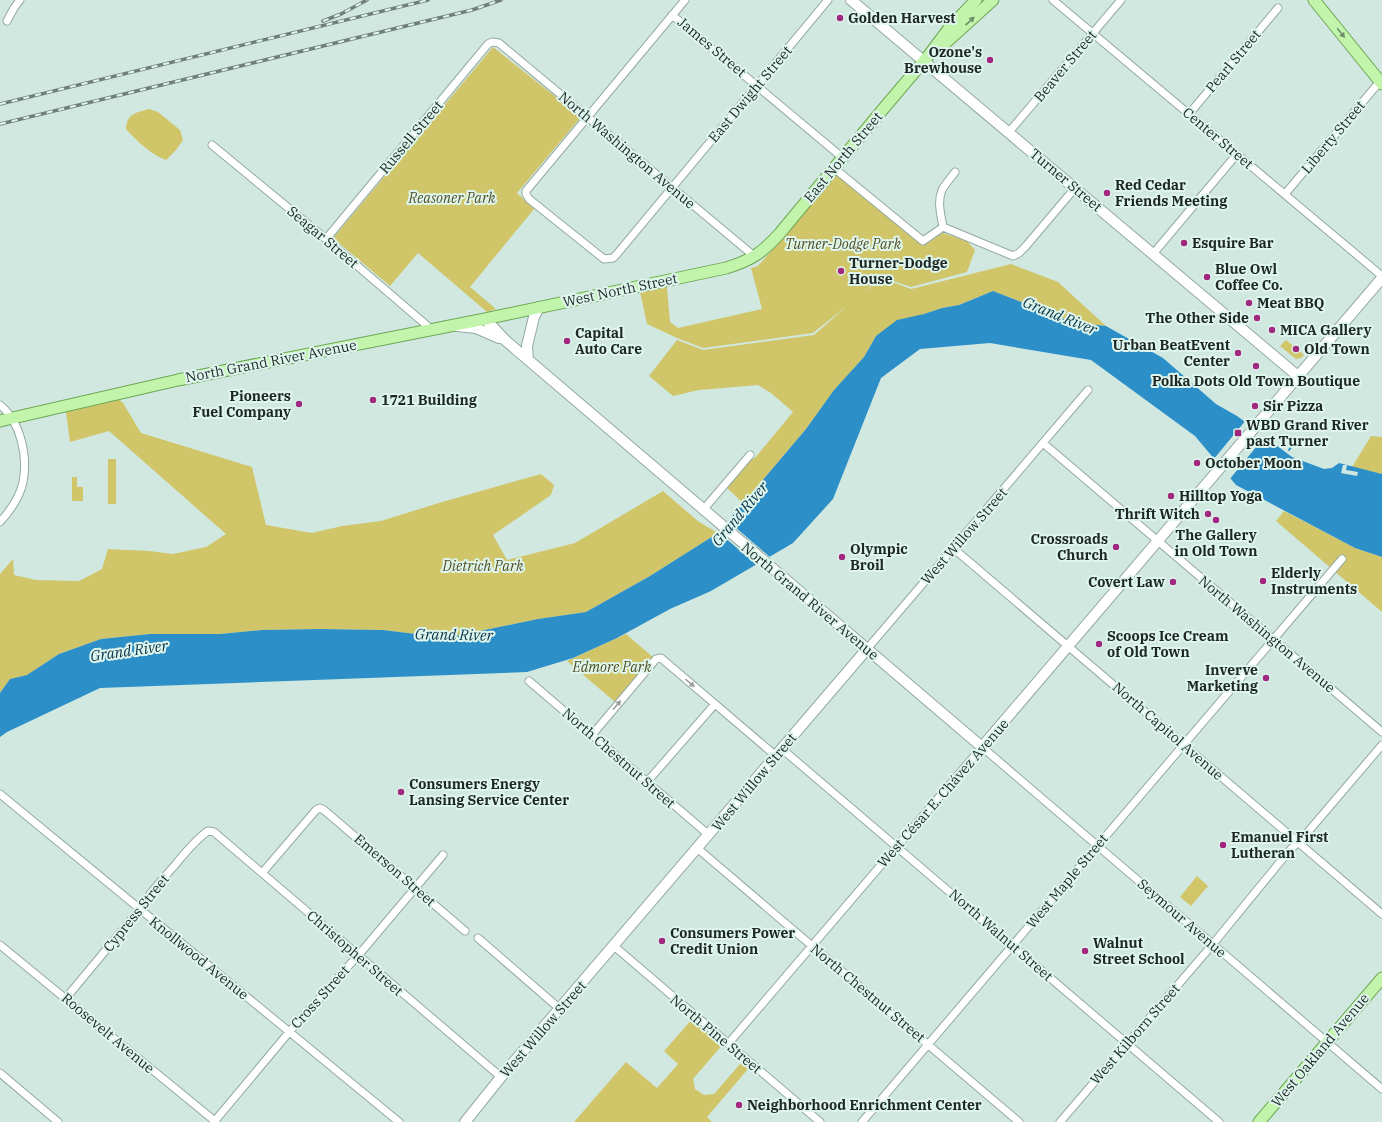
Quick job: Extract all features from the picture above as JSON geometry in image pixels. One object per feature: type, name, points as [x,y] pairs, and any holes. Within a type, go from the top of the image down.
[{"type":"main road","name":"East North Street","points":[[754,256],[768,247],[927,58],[950,27],[976,0]]},
{"type":"main road","name":"East North Street","points":[[927,58],[993,0]]},
{"type":"main road","points":[[1315,1],[1381,82]]},
{"type":"main road","name":"West North Street","points":[[485,319],[726,268],[745,262],[754,256]]},
{"type":"main road","name":"North Grand River Avenue","points":[[5,420],[178,380],[485,319]]},
{"type":"main road","name":"West Oakland Avenue","points":[[1259,1122],[1382,978]]},
{"type":"street","points":[[7,20],[20,0]]},
{"type":"street","points":[[588,117],[685,0]]},
{"type":"street","name":"East Dwight Street","points":[[588,117],[528,189],[526,194],[529,199],[604,260],[617,254],[828,0]]},
{"type":"street","name":"Turner Street","points":[[851,0],[927,58],[1009,132],[1299,377]]},
{"type":"street","name":"Center Street","points":[[1053,0],[1382,277]]},
{"type":"street","name":"Beaver Street","points":[[1009,132],[1121,0]]},
{"type":"street","name":"Pearl Street","points":[[1189,114],[1278,8]]},
{"type":"street","name":"James Street","points":[[672,15],[843,158]]},
{"type":"street","name":"Russell Street","points":[[326,239],[488,44],[492,42],[499,43]]},
{"type":"street","name":"North Washington Avenue","points":[[499,43],[754,256]]},
{"type":"street","name":"Liberty Street","points":[[1285,194],[1381,82]]},
{"type":"street","name":"Seagar Street","points":[[212,145],[326,239],[431,329]]},
{"type":"street","points":[[1152,254],[1237,154]]},
{"type":"street","points":[[834,168],[923,241],[943,227]]},
{"type":"street","points":[[943,227],[939,209],[940,199],[942,190],[955,172]]},
{"type":"street","points":[[943,227],[1005,254],[1013,256],[1022,250],[1075,188]]},
{"type":"street","name":"West César E. Chávez Avenue","points":[[728,1044],[1299,377],[1382,277]]},
{"type":"street","points":[[528,360],[526,346],[534,318],[539,307]]},
{"type":"street","name":"North Grand River Avenue","points":[[485,319],[504,340],[982,747]]},
{"type":"street","points":[[453,325],[476,328],[504,340]]},
{"type":"street","name":"West Willow Street","points":[[465,1122],[501,1077],[1088,390]]},
{"type":"street","points":[[0,405],[5,420],[18,431],[24,463],[23,482],[18,496],[12,507],[0,522]]},
{"type":"street","name":"North Washington Avenue","points":[[1043,443],[1382,732]]},
{"type":"street","points":[[707,512],[750,455]]},
{"type":"street","name":"North Capitol Avenue","points":[[953,548],[1382,914]]},
{"type":"street","name":"West Maple Street","points":[[862,1122],[1342,559]]},
{"type":"street","name":"North Walnut Street","points":[[592,735],[656,659],[661,658],[715,704],[779,752],[897,846],[1219,1122]]},
{"type":"street","name":"North Chestnut Street","points":[[529,681],[709,835]]},
{"type":"street","points":[[647,782],[715,704]]},
{"type":"street","name":"West Kilborn Street","points":[[1060,1122],[1382,745]]},
{"type":"street","name":"Seymour Avenue","points":[[982,747],[1382,1088]]},
{"type":"street","name":"Knollwood Avenue","points":[[0,794],[290,1031],[398,1122]]},
{"type":"street","name":"Emerson Street","points":[[262,873],[316,810],[320,808],[465,931]]},
{"type":"street","name":"Cypress Street","points":[[66,998],[140,909],[146,898],[189,849],[208,831]]},
{"type":"street","name":"Christopher Street","points":[[208,831],[214,832],[501,1077]]},
{"type":"street","name":"North Chestnut Street","points":[[697,848],[1019,1122]]},
{"type":"street","name":"Cross Street","points":[[215,1122],[290,1031],[443,856]]},
{"type":"street","points":[[478,938],[560,1009]]},
{"type":"street","name":"Roosevelt Avenue","points":[[0,945],[215,1122]]},
{"type":"street","name":"North Pine Street","points":[[614,946],[820,1122]]},
{"type":"street","points":[[0,1073],[58,1122]]},
{"type":"green space","name":"Reasoner Park","points":[[493,47],[581,117],[517,193],[534,209],[470,287],[496,309],[487,312],[418,253],[390,286],[333,238]]},
{"type":"green space","points":[[149,109],[158,112],[180,130],[183,140],[166,160],[149,151],[126,129],[128,120],[133,114]]},
{"type":"green space","name":"Turner-Dodge Park","points":[[837,175],[923,246],[943,233],[967,241],[975,250],[967,272],[911,287],[893,281],[879,279],[863,292],[879,281],[895,283],[911,289],[1011,264],[1058,282],[1106,326],[1072,322],[993,291],[959,305],[942,308],[924,314],[876,336],[864,357],[834,390],[806,429],[743,503],[726,487],[749,461],[755,458],[793,412],[771,393],[758,385],[699,390],[673,396],[649,376],[677,340],[703,350],[814,335],[848,305],[813,333],[703,348],[647,324],[640,292],[667,287],[670,322],[678,328],[762,309],[751,268],[758,266]]},
{"type":"green space","points":[[1286,340],[1304,355],[1301,358],[1296,359],[1280,346]]},
{"type":"green space","name":"Dietrich Park","points":[[114,395],[123,403],[141,433],[252,467],[266,525],[312,533],[342,526],[381,521],[541,474],[554,485],[551,495],[493,535],[507,560],[575,543],[663,491],[699,522],[718,533],[650,576],[586,612],[538,619],[451,637],[383,630],[319,629],[262,630],[220,634],[150,634],[101,639],[59,654],[27,675],[10,679],[0,693],[0,574],[13,559],[14,575],[36,580],[79,581],[102,569],[108,549],[173,554],[206,547],[226,534],[109,431],[70,442],[65,405]]},
{"type":"green space","points":[[1371,436],[1382,437],[1382,474],[1352,467]]},
{"type":"green space","points":[[108,459],[116,459],[116,504],[108,504]]},
{"type":"green space","points":[[72,477],[77,477],[77,487],[83,487],[83,501],[72,501]]},
{"type":"green space","points":[[1284,511],[1355,548],[1382,557],[1382,612],[1276,521]]},
{"type":"green space","name":"Edmore Park","points":[[626,634],[654,658],[615,702],[567,661]]},
{"type":"green space","points":[[1197,876],[1208,886],[1191,906],[1180,897]]},
{"type":"green space","points":[[694,1017],[724,1043],[693,1079],[695,1089],[704,1095],[714,1094],[741,1063],[748,1069],[707,1117],[712,1122],[574,1122],[626,1062],[657,1088],[678,1064],[664,1051]]},
{"type":"water","name":"Grand River","points":[[993,291],[1072,322],[1106,326],[1163,358],[1216,404],[1237,416],[1292,457],[1324,469],[1332,468],[1339,463],[1382,474],[1382,557],[1355,548],[1236,485],[1195,436],[1091,360],[990,343],[920,349],[881,378],[833,499],[793,543],[711,591],[670,609],[617,638],[573,658],[527,672],[100,688],[7,732],[0,737],[0,693],[10,679],[27,675],[59,654],[101,639],[150,634],[220,634],[262,630],[319,629],[383,630],[451,637],[538,619],[586,612],[650,576],[718,533],[806,429],[834,390],[864,357],[876,336],[897,320],[959,305]]},
{"type":"pier","points":[[1246,420],[1266,435],[1229,480],[1213,460]]},
{"type":"pier","points":[[1343,465],[1347,465],[1346,470],[1358,472],[1357,476],[1341,473]]},
{"type":"pier","points":[[727,520],[771,558],[758,566],[717,531]]},
{"type":"railway","points":[[323,21],[341,14],[367,0]]},
{"type":"railway","points":[[0,104],[428,0]]},
{"type":"railway","points":[[0,124],[472,10],[501,0]]},
{"type":"place","name":"Golden Harvest","points":[[840,18]]},
{"type":"place","name":"Ozone's Brewhouse","points":[[990,60]]},
{"type":"place","name":"Red Cedar Friends Meeting","points":[[1107,193]]},
{"type":"place","name":"Esquire Bar","points":[[1184,243]]},
{"type":"place","name":"Turner-Dodge House","points":[[841,271]]},
{"type":"place","name":"Blue Owl Coffee Co.","points":[[1207,277]]},
{"type":"place","name":"Meat BBQ","points":[[1249,303]]},
{"type":"place","name":"The Other Side","points":[[1257,318]]},
{"type":"place","name":"MICA Gallery","points":[[1272,330]]},
{"type":"place","name":"Capital Auto Care","points":[[567,341]]},
{"type":"place","name":"Old Town","points":[[1296,349]]},
{"type":"place","name":"Urban BeatEvent Center","points":[[1238,353]]},
{"type":"place","name":"Polka Dots Old Town Boutique","points":[[1256,366]]},
{"type":"place","name":"1721 Building","points":[[373,400]]},
{"type":"place","name":"Pioneers Fuel Company","points":[[299,404]]},
{"type":"place","name":"Sir Pizza","points":[[1255,406]]},
{"type":"place","name":"WBD Grand River past Turner","points":[[1238,433]]},
{"type":"place","name":"October Moon","points":[[1197,463]]},
{"type":"place","name":"Hilltop Yoga","points":[[1171,496]]},
{"type":"place","name":"Thrift Witch","points":[[1208,514]]},
{"type":"place","name":"The Gallery in Old Town","points":[[1216,520]]},
{"type":"place","name":"Crossroads Church","points":[[1116,547]]},
{"type":"place","name":"Olympic Broil","points":[[842,557]]},
{"type":"place","name":"Elderly Instruments","points":[[1263,581]]},
{"type":"place","name":"Covert Law","points":[[1173,582]]},
{"type":"place","name":"Scoops Ice Cream of Old Town","points":[[1099,644]]},
{"type":"place","name":"Inverve Marketing","points":[[1266,678]]},
{"type":"place","name":"Consumers Energy Lansing Service Center","points":[[401,792]]},
{"type":"place","name":"Emanuel First Lutheran","points":[[1223,845]]},
{"type":"place","name":"Consumers Power Credit Union","points":[[662,941]]},
{"type":"place","name":"Walnut Street School","points":[[1085,951]]},
{"type":"place","name":"Neighborhood Enrichment Center","points":[[739,1105]]}]
